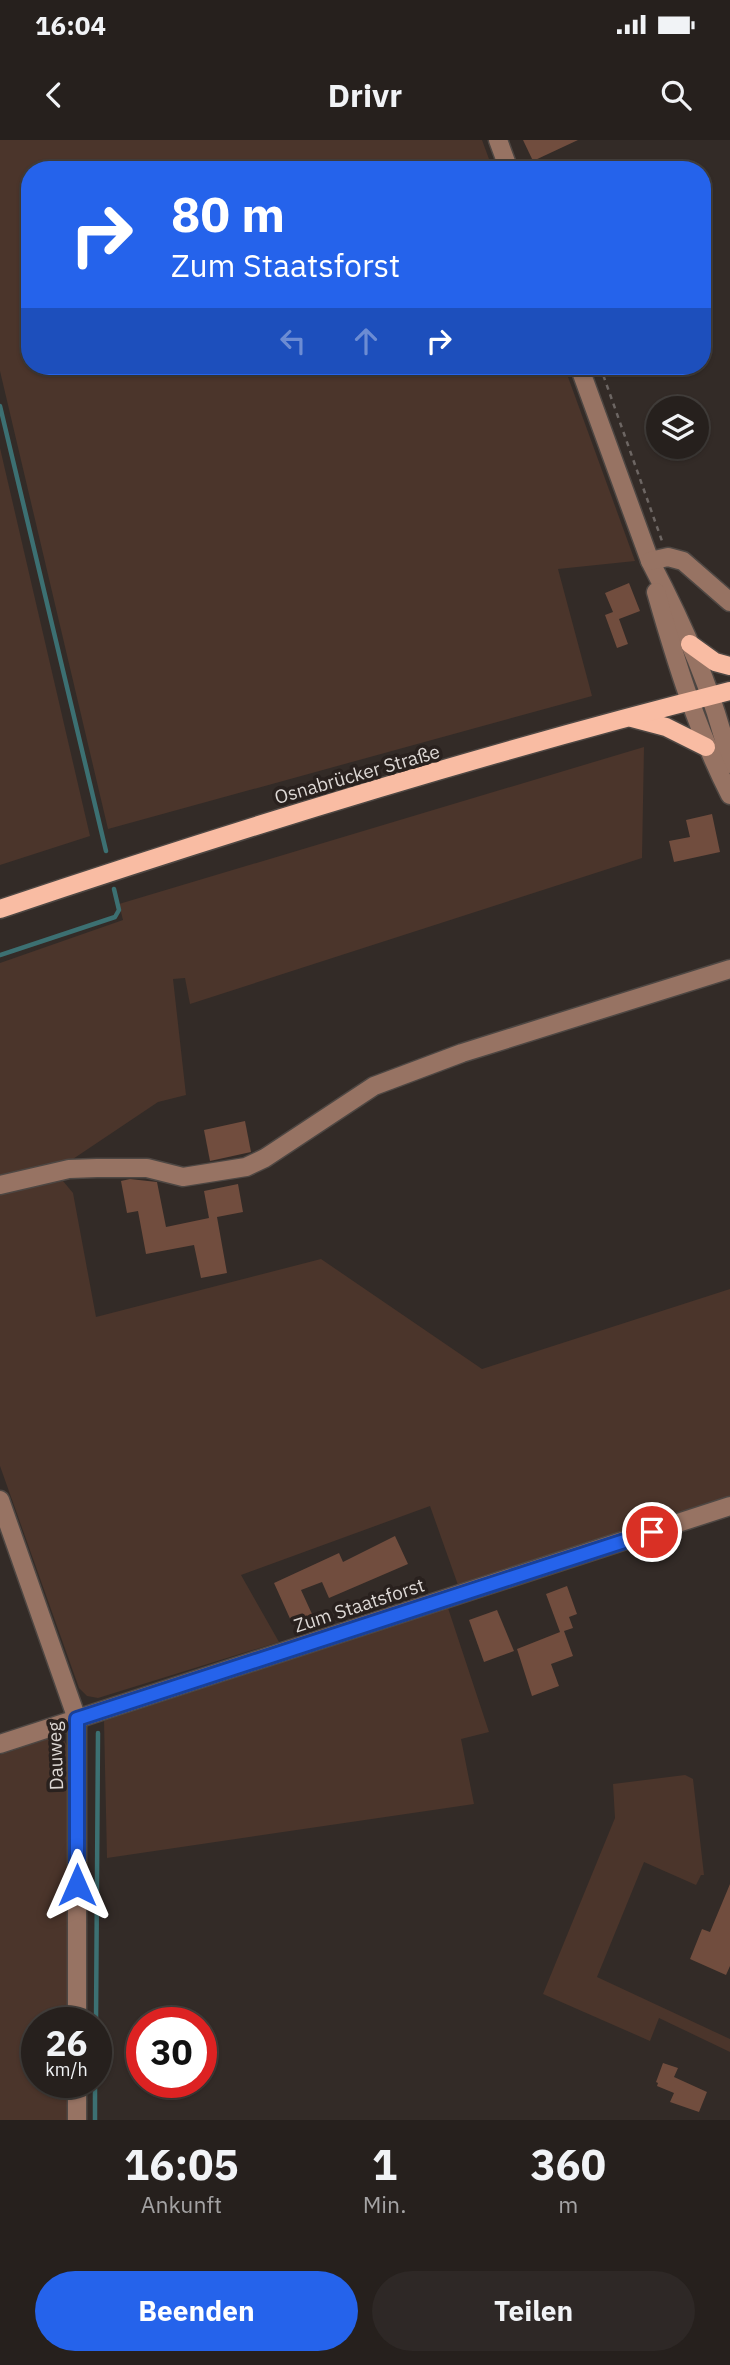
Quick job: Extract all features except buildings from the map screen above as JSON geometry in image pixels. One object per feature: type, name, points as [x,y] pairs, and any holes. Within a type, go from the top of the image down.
[{"type":"main road","points":[[690,644],[715,662],[730,666]]},
{"type":"main road","name":"Osnabrücker Straße","points":[[0,909],[180,848],[628,717],[730,691]]},
{"type":"main road","points":[[628,717],[666,727],[706,747]]},
{"type":"street","points":[[498,140],[506,161]]},
{"type":"street","points":[[582,375],[650,561],[711,695],[722,727],[730,764]]},
{"type":"street","points":[[650,561],[668,557],[683,561],[730,602]]},
{"type":"street","points":[[650,561],[656,593],[690,701],[706,747],[730,795]]},
{"type":"street","points":[[0,1185],[69,1170],[147,1168],[183,1177],[246,1167],[265,1158],[374,1086],[462,1053],[730,969]]},
{"type":"street","name":"Dauweg","points":[[0,1500],[77,1719],[77,2007]]},
{"type":"street","name":"Zum Staatsforst","points":[[0,1744],[730,1506]]},
{"type":"street","points":[[78,2098],[78,2120]]},
{"type":"path","points":[[603,375],[668,557]]},
{"type":"shaded area","points":[[0,140],[482,140],[490,161],[21,161],[21,375],[567,375],[635,561],[558,569],[592,696],[108,829],[0,371]]},
{"type":"shaded area","points":[[0,448],[90,836],[0,865]]},
{"type":"shaded area","points":[[644,747],[642,858],[190,1004],[185,978],[173,979],[186,1095],[158,1102],[67,1163],[0,1179],[0,963],[123,920],[119,904]]},
{"type":"shaded area","points":[[63,1181],[73,1193],[96,1317],[321,1259],[482,1369],[730,1289],[730,1497],[458,1585],[430,1506],[241,1575],[279,1642],[98,1698],[87,1696],[79,1688],[0,1466],[0,1194]]},
{"type":"shaded area","points":[[448,1608],[489,1732],[461,1739],[474,1804],[107,1858],[104,1721]]},
{"type":"shaded area","points":[[54,1737],[63,1739],[68,1747],[71,1878],[69,2007],[21,2007],[21,2098],[68,2098],[67,2120],[0,2120],[0,1755]]},
{"type":"shaded area","points":[[685,1775],[693,1779],[704,1875],[701,1875],[696,1885],[644,1862],[597,1977],[730,2039],[730,2052],[659,2018],[650,2041],[543,1994],[615,1818],[613,1784]]},
{"type":"waterway","points":[[0,406],[106,851]]},
{"type":"waterway","points":[[0,955],[115,917],[119,910],[114,889]]},
{"type":"waterway","points":[[96,2007],[98,1733]]},
{"type":"waterway","points":[[95,2098],[95,2120]]},
{"type":"route","points":[[77,1885],[77,1719],[652,1532]]}]
